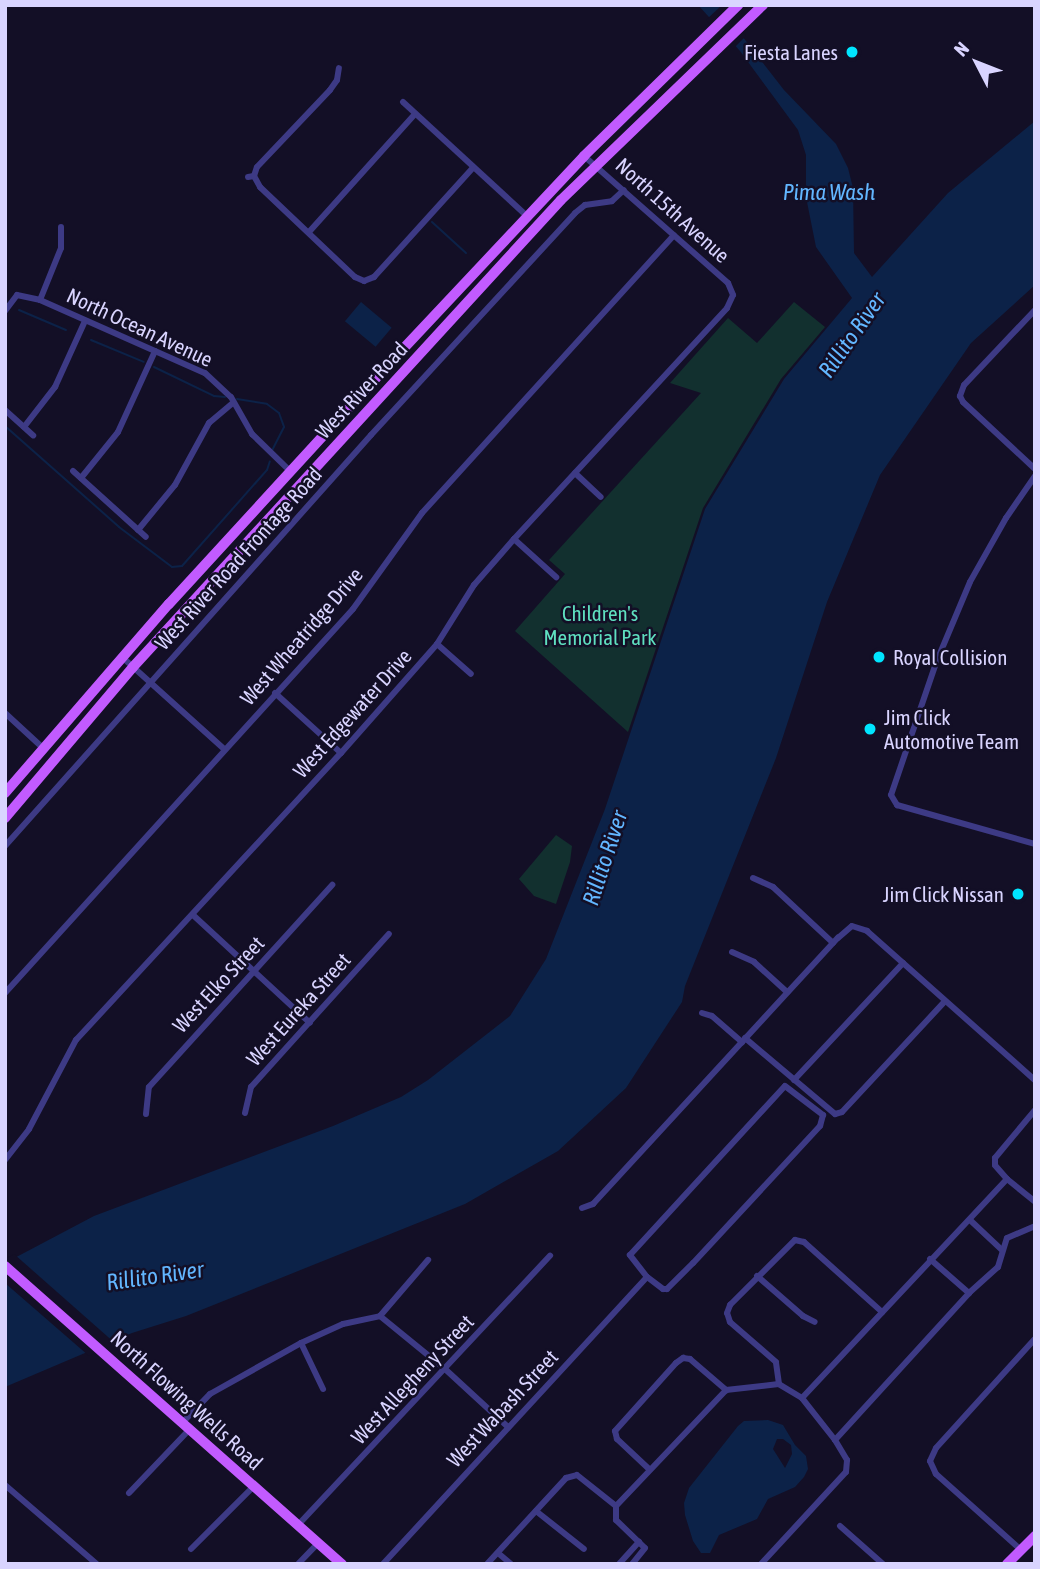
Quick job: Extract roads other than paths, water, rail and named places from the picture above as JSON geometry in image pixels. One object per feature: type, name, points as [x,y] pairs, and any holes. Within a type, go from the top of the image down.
[{"type":"main road","name":"West River Road","points":[[5,818],[133,667],[596,165],[763,5]]},
{"type":"main road","name":"West River Road","points":[[5,793],[122,657],[527,216],[584,156],[736,7]]},
{"type":"main road","name":"North Flowing Wells Road","points":[[5,1266],[342,1564]]},
{"type":"main road","points":[[1007,1564],[1035,1536]]},
{"type":"street","points":[[339,68],[337,80],[330,90],[251,176],[364,284],[374,277],[473,168]]},
{"type":"street","points":[[403,102],[527,216]]},
{"type":"street","points":[[309,232],[415,114]]},
{"type":"street","name":"North 15th Avenue","points":[[584,156],[728,283],[733,295]]},
{"type":"street","name":"West River Road Frontage Road","points":[[5,846],[575,212],[585,205],[612,201],[624,190]]},
{"type":"street","points":[[40,300],[61,248],[61,227]]},
{"type":"street","name":"West Wheatridge Drive","points":[[5,993],[354,609],[422,513],[674,235]]},
{"type":"street","points":[[5,311],[17,295],[12,288]]},
{"type":"street","name":"North Ocean Avenue","points":[[17,295],[40,300],[205,373],[233,403],[252,434],[292,473]]},
{"type":"street","points":[[733,295],[743,296]]},
{"type":"street","name":"West Edgewater Drive","points":[[5,1160],[29,1129],[73,1044],[341,753],[437,644],[474,585],[727,309],[733,295]]},
{"type":"street","points":[[1035,303],[1032,312],[964,385],[960,396],[963,402],[1035,469]]},
{"type":"street","points":[[24,427],[55,387],[85,321]]},
{"type":"street","points":[[81,478],[118,432],[155,351]]},
{"type":"street","points":[[138,530],[175,485],[209,423],[233,403]]},
{"type":"street","points":[[5,411],[33,435]]},
{"type":"street","points":[[74,471],[146,537]]},
{"type":"street","points":[[575,473],[601,497]]},
{"type":"street","points":[[1035,476],[1006,518],[970,583],[936,663],[892,790],[892,800],[897,805],[1035,844]]},
{"type":"street","points":[[514,539],[556,577]]},
{"type":"street","points":[[437,644],[471,674]]},
{"type":"street","points":[[122,657],[224,749]]},
{"type":"street","points":[[275,693],[341,753]]},
{"type":"street","points":[[5,713],[43,748]]},
{"type":"street","points":[[753,878],[773,887],[833,943]]},
{"type":"street","name":"West Elko Street","points":[[146,1114],[149,1087],[332,885]]},
{"type":"street","points":[[193,915],[310,1023]]},
{"type":"street","points":[[582,1208],[593,1204],[787,992],[852,926],[857,926],[890,952],[1035,1080]]},
{"type":"street","name":"West Eureka Street","points":[[245,1113],[251,1087],[389,934]]},
{"type":"street","points":[[732,952],[754,962],[787,992]]},
{"type":"street","points":[[794,1080],[903,963]]},
{"type":"street","points":[[702,1013],[712,1016],[835,1114],[842,1112],[945,1001]]},
{"type":"street","points":[[785,1086],[823,1115],[820,1126],[667,1289],[647,1277],[631,1259],[635,1248],[785,1086]]},
{"type":"street","points":[[1035,1111],[995,1158],[995,1165],[1007,1179],[1035,1202]]},
{"type":"street","points":[[1027,1120],[1035,1127]]},
{"type":"street","points":[[802,1398],[950,1236],[970,1220],[1007,1179]]},
{"type":"street","points":[[970,1220],[1002,1250]]},
{"type":"street","points":[[835,1440],[969,1293],[998,1267],[1002,1250],[1013,1233],[1035,1226]]},
{"type":"street","points":[[779,1384],[776,1363],[730,1322],[727,1313],[730,1305],[788,1243],[795,1240],[804,1242],[882,1312]]},
{"type":"street","name":"West Allegheny Street","points":[[298,1525],[550,1256]]},
{"type":"street","points":[[930,1259],[969,1293]]},
{"type":"street","points":[[129,1493],[210,1394],[301,1343],[344,1324],[380,1316],[428,1260]]},
{"type":"street","points":[[757,1276],[803,1316],[815,1322]]},
{"type":"street","name":"West Wabash Street","points":[[383,1564],[647,1277]]},
{"type":"street","points":[[380,1316],[446,1369],[508,1427]]},
{"type":"street","points":[[1020,1549],[936,1474],[930,1461],[936,1448],[1035,1339]]},
{"type":"street","points":[[301,1343],[323,1389]]},
{"type":"street","points":[[649,1469],[617,1439],[615,1431],[676,1363],[683,1358],[690,1359],[726,1390]]},
{"type":"street","points":[[632,1564],[645,1548],[616,1520],[616,1506],[726,1390],[779,1384],[802,1398],[835,1440],[847,1460],[846,1472],[761,1564]]},
{"type":"street","points":[[920,1460],[930,1461]]},
{"type":"street","points":[[487,1564],[573,1475],[616,1506]]},
{"type":"street","points":[[5,1485],[97,1564]]},
{"type":"street","points":[[191,1549],[254,1486]]},
{"type":"street","points":[[536,1511],[584,1549]]},
{"type":"street","points":[[841,1526],[880,1563]]},
{"type":"street","points":[[619,1564],[639,1542]]},
{"type":"street","points":[[298,1564],[318,1543]]},
{"type":"street","points":[[498,1553],[511,1564]]},
{"type":"water","points":[[698,5],[718,5],[784,90],[836,144],[848,168],[853,188],[854,253],[872,277],[948,193],[1035,121],[1035,285],[971,343],[880,475],[827,602],[776,758],[685,986],[682,1002],[626,1088],[558,1151],[465,1204],[186,1316],[132,1333],[5,1387],[5,1263],[94,1216],[333,1126],[401,1097],[428,1080],[510,1016],[546,959],[605,809],[705,509],[784,379],[852,298],[816,247],[806,197],[806,155],[798,130],[740,51]]},
{"type":"water","points":[[361,302],[392,328],[376,347],[345,321]]},
{"type":"water","points":[[768,1420],[783,1425],[795,1445],[806,1456],[808,1469],[795,1487],[768,1499],[757,1519],[719,1535],[710,1553],[701,1553],[693,1541],[684,1503],[689,1488],[744,1421]],"holes":[[[777,1439],[783,1439],[791,1445],[792,1454],[785,1468],[773,1449]]]},
{"type":"waterway","points":[[432,222],[466,253]]},
{"type":"waterway","points":[[19,310],[66,330]]},
{"type":"waterway","points":[[91,340],[144,362]]},
{"type":"waterway","points":[[154,367],[214,396],[225,397]]},
{"type":"waterway","points":[[237,399],[267,404],[279,413],[284,427],[273,449]]},
{"type":"waterway","points":[[5,426],[119,527],[172,567],[182,566],[267,470],[270,461]]},
{"type":"place","name":"Fiesta Lanes","points":[[852,52]]},
{"type":"place","name":"Royal Collision","points":[[879,657]]},
{"type":"place","name":"Jim Click Automotive Team","points":[[870,729]]},
{"type":"place","name":"Jim Click Nissan","points":[[1018,894]]},
{"type":"water label","name":"Pima Wash","points":[[829,192]]},
{"type":"water label","name":"Rillito River","points":[[852,335]]},
{"type":"water label","name":"Rillito River","points":[[605,858]]},
{"type":"water label","name":"Rillito River","points":[[155,1276]]},
{"type":"park label","name":"Children's Memorial Park","points":[[600,625]]}]
